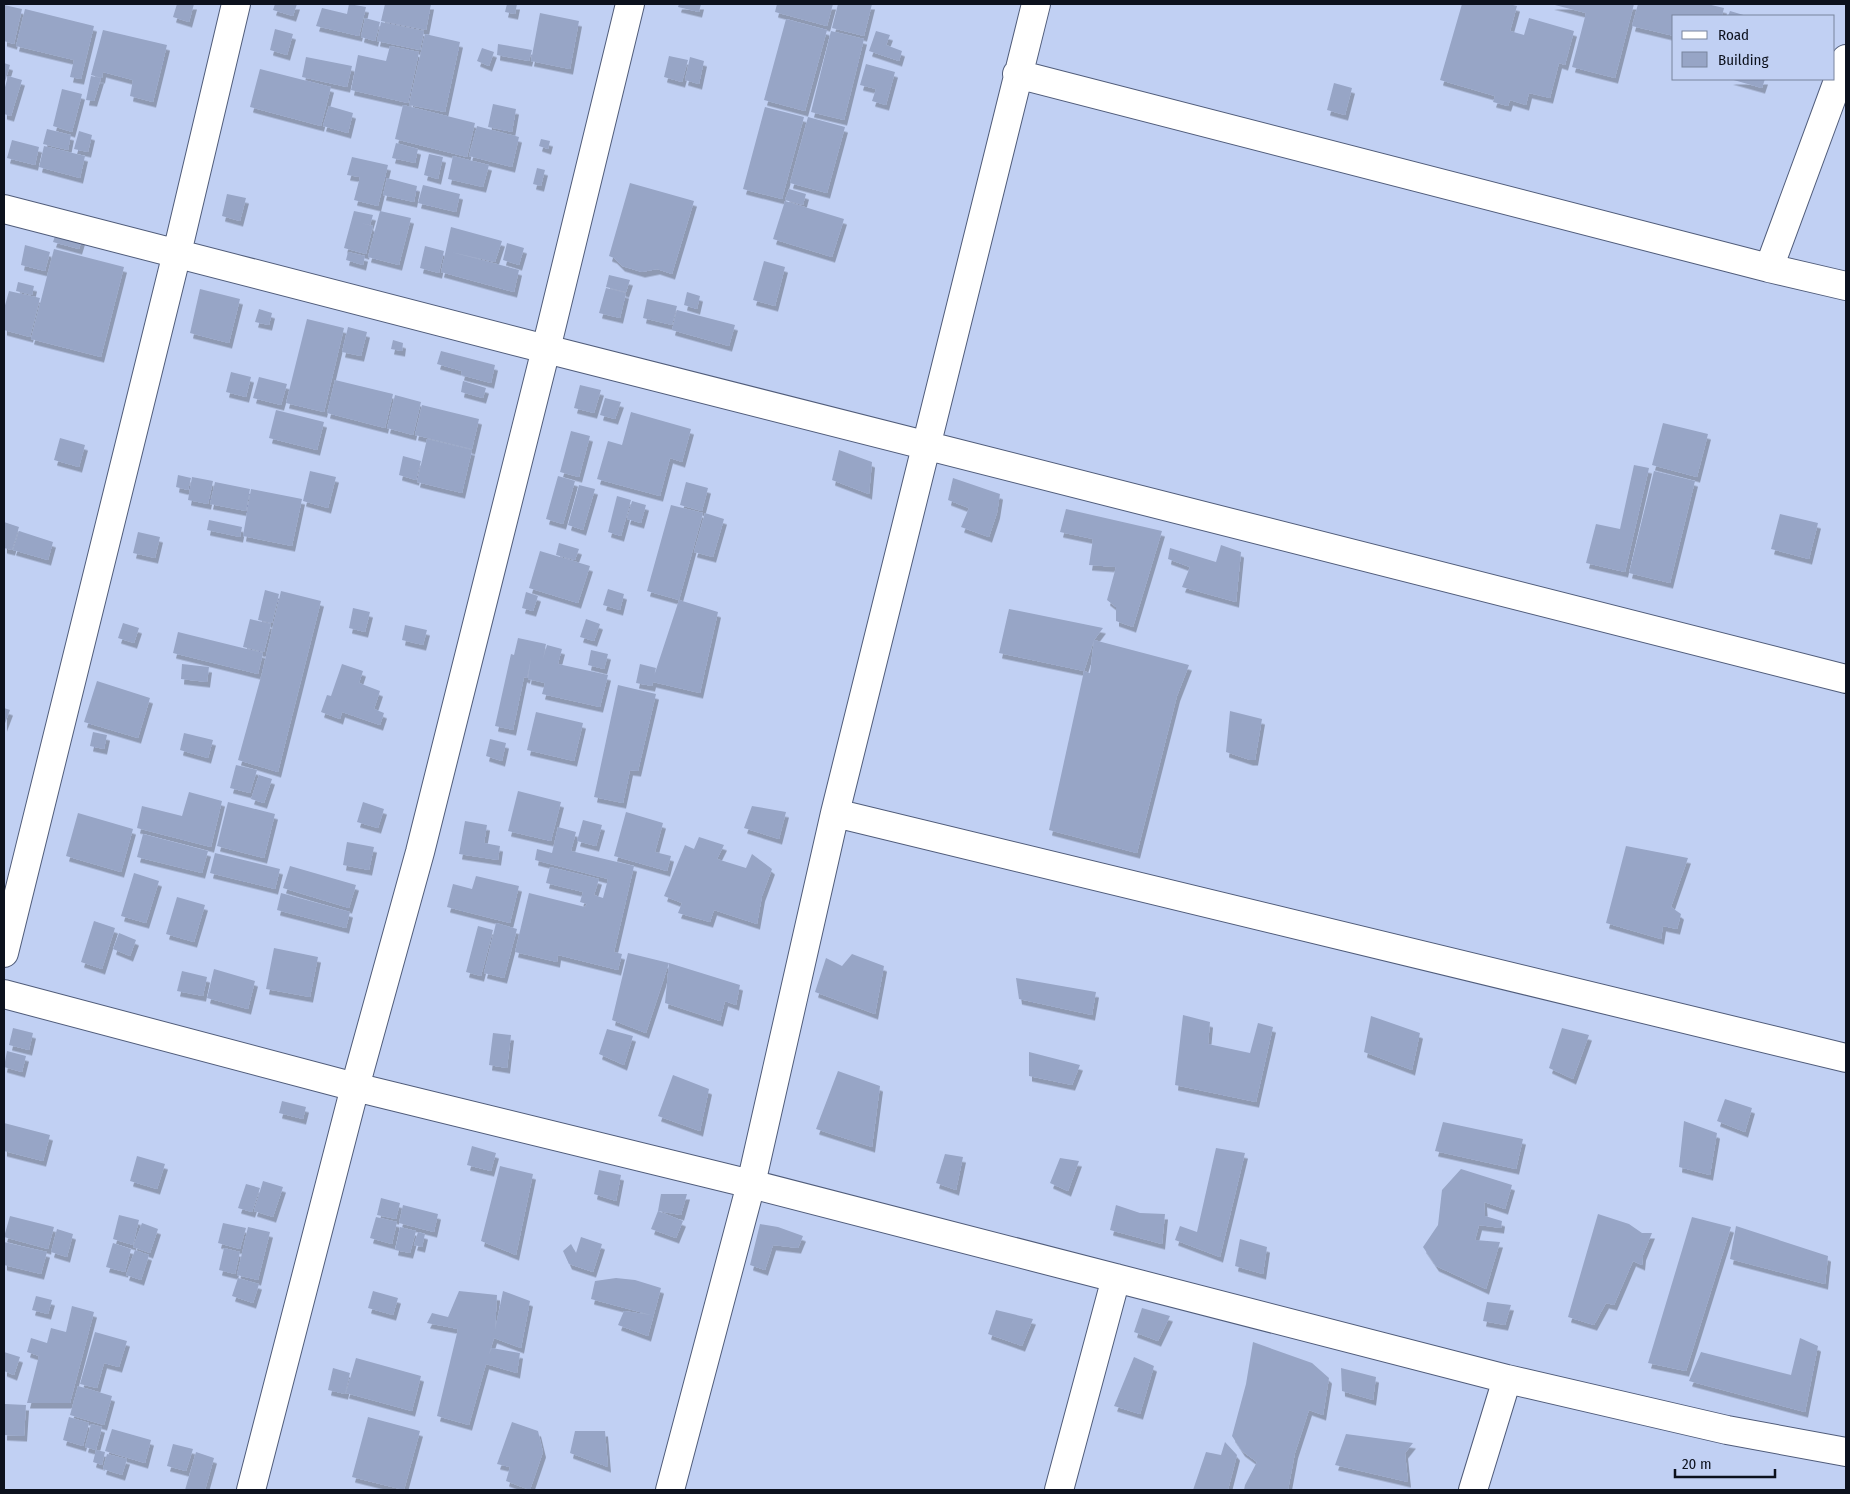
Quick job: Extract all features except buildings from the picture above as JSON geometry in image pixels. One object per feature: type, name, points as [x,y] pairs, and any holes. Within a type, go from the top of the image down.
[{"type":"street","points":[[4,953],[177,253],[236,4]]},
{"type":"street","points":[[251,1490],[355,1086],[420,852],[630,4]]},
{"type":"street","points":[[670,1490],[724,1293],[751,1184],[835,813],[1017,74],[1036,4]]},
{"type":"street","points":[[1769,268],[1846,59]]},
{"type":"street","points":[[1017,74],[1769,268],[1846,286]]},
{"type":"street","points":[[4,210],[1846,679]]},
{"type":"street","points":[[835,813],[1846,1058]]},
{"type":"street","points":[[4,994],[355,1086],[751,1184],[1507,1379],[1727,1430],[1846,1452]]},
{"type":"street","points":[[1059,1490],[1116,1278]]},
{"type":"street","points":[[1473,1490],[1507,1379]]}]
